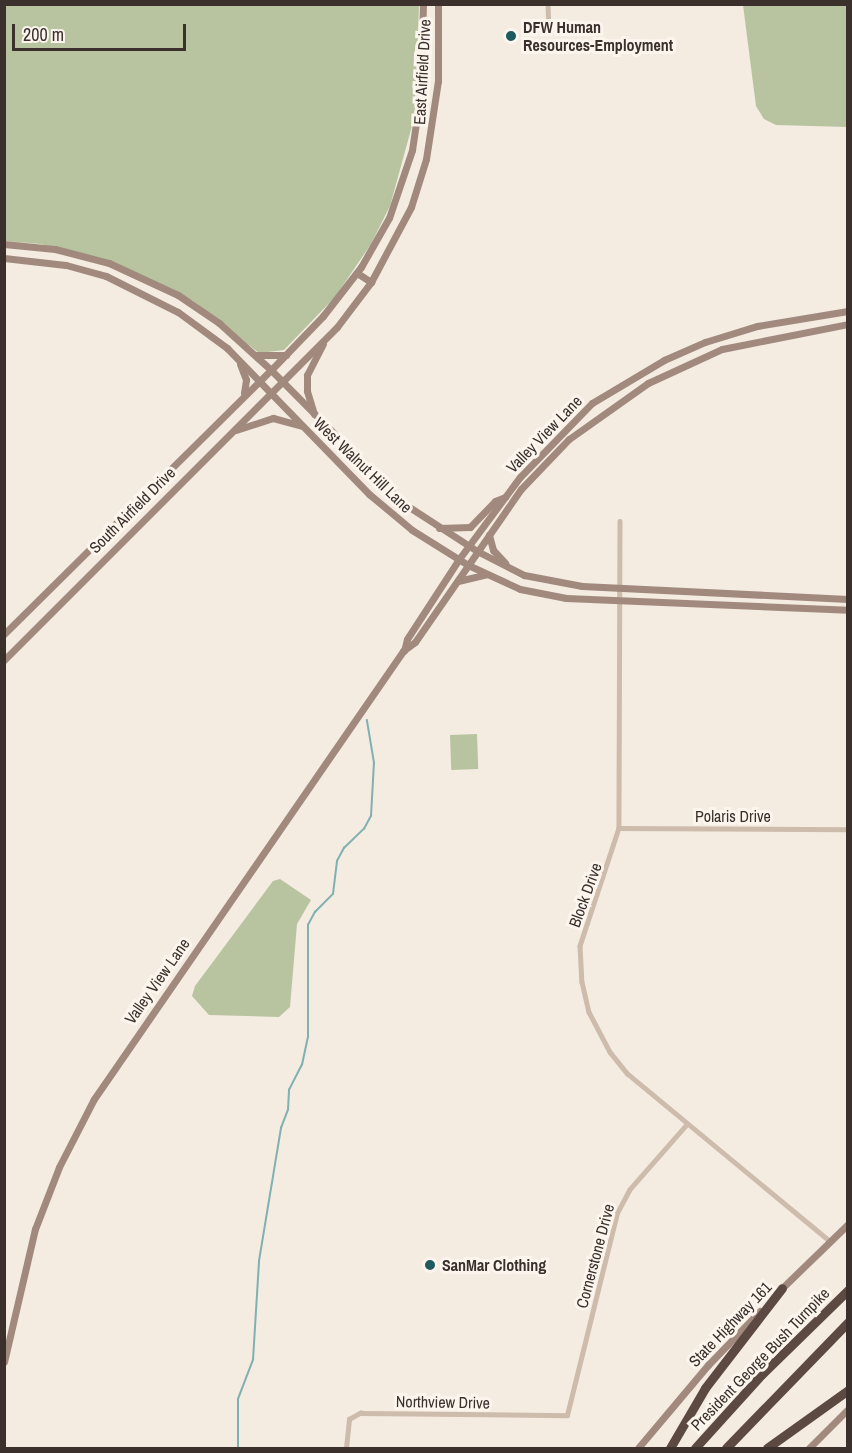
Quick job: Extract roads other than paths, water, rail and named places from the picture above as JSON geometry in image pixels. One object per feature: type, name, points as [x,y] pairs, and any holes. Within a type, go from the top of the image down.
[{"type":"highway","points":[[670,1449],[705,1388],[782,1288]]},
{"type":"highway","name":"President George Bush Turnpike","points":[[695,1449],[761,1375],[848,1290]]},
{"type":"highway","points":[[726,1449],[848,1322]]},
{"type":"highway","points":[[767,1449],[848,1390]]},
{"type":"main road","name":"East Airfield Drive","points":[[271,370],[357,273],[388,218],[412,150],[421,90],[423,4]]},
{"type":"main road","name":"East Airfield Drive","points":[[280,380],[337,327],[371,282],[411,207],[426,159],[437,89],[438,4]]},
{"type":"main road","name":"West Walnut Hill Lane","points":[[4,244],[68,252],[109,263],[178,295],[219,323],[271,370],[322,426],[403,503],[477,552],[517,572],[541,581],[848,599]]},
{"type":"main road","points":[[66,265],[68,252]]},
{"type":"main road","name":"West Walnut Hill Lane","points":[[4,258],[66,265],[138,290],[178,312],[227,348],[388,511],[459,559],[488,575],[541,595],[848,610]]},
{"type":"main road","points":[[357,273],[371,282]]},
{"type":"main road","name":"Valley View Lane","points":[[404,651],[407,639],[468,546],[505,497],[574,418],[613,389],[664,360],[705,342],[757,326],[848,311]]},
{"type":"main road","name":"Valley View Lane","points":[[4,1362],[35,1229],[77,1129],[127,1048],[404,651],[415,642],[489,534],[553,454],[648,383],[722,350],[848,324]]},
{"type":"main road","points":[[322,426],[309,402],[307,375],[313,358],[337,327]]},
{"type":"main road","points":[[227,348],[243,369],[246,380],[243,395]]},
{"type":"main road","points":[[252,354],[263,358],[286,355]]},
{"type":"main road","name":"South Airfield Drive","points":[[4,634],[243,395],[271,370]]},
{"type":"main road","name":"South Airfield Drive","points":[[4,660],[280,380]]},
{"type":"main road","points":[[226,436],[265,419],[286,420],[305,427]]},
{"type":"main road","points":[[439,528],[470,527],[495,501],[505,497]]},
{"type":"main road","points":[[489,534],[493,550],[517,572]]},
{"type":"main road","points":[[456,582],[474,574],[488,575]]},
{"type":"main road","points":[[832,609],[833,597]]},
{"type":"main road","name":"State Highway 161","points":[[638,1449],[708,1365],[848,1224]]},
{"type":"main road","points":[[809,1449],[848,1408]]},
{"type":"street","points":[[548,4],[549,33]]},
{"type":"street","name":"Block Drive","points":[[620,521],[619,828],[580,946],[584,995],[593,1023],[610,1052],[628,1074],[830,1241]]},
{"type":"street","name":"Polaris Drive","points":[[619,828],[848,830]]},
{"type":"street","name":"Cornerstone Drive","points":[[567,1415],[617,1213],[629,1190],[687,1124]]},
{"type":"street","name":"Northview Drive","points":[[346,1449],[349,1419],[360,1413],[567,1415]]},
{"type":"waterway","points":[[238,1448],[238,1399],[253,1360],[259,1261],[281,1128],[288,1110],[289,1090],[302,1065],[308,1037],[308,925],[315,912],[333,894],[337,861],[344,848],[364,829],[371,816],[374,763],[367,721]]},
{"type":"place","name":"DFW Human Resources-Employment","points":[[511,36]]},
{"type":"place","name":"SanMar Clothing","points":[[430,1265]]}]
